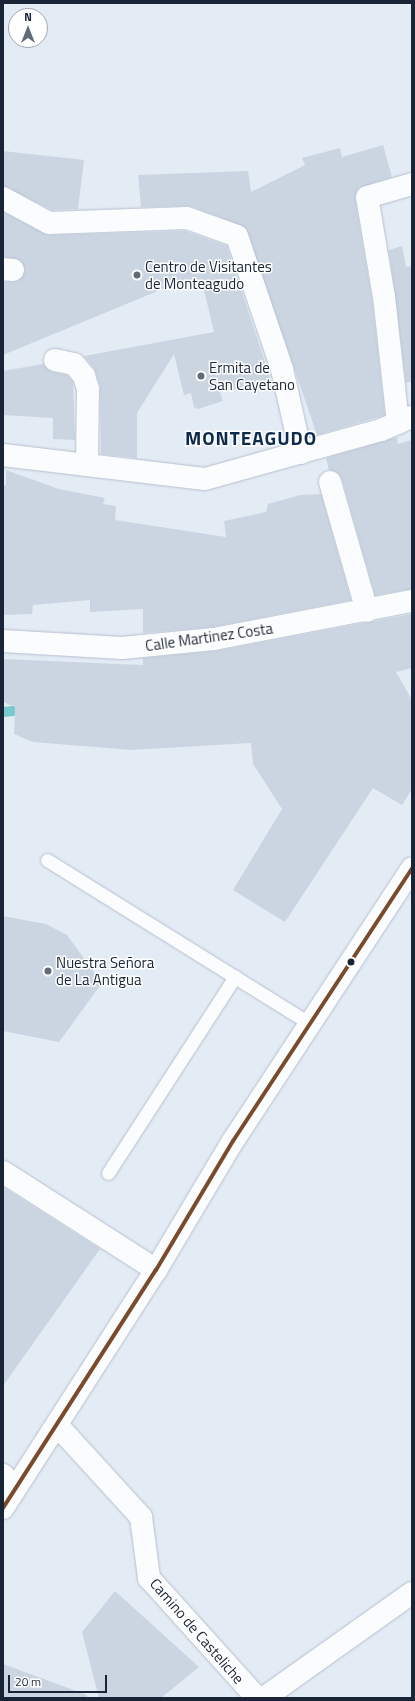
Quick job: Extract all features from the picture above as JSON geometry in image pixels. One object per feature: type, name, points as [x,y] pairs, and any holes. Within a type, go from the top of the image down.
[{"type":"street","points":[[3,455],[205,479],[301,452],[405,420],[367,197],[412,184]]},
{"type":"street","points":[[3,198],[50,223],[187,218],[237,236],[282,369],[301,452]]},
{"type":"street","points":[[55,360],[74,364],[84,376],[88,389],[87,465]]},
{"type":"street","points":[[330,482],[367,611]]},
{"type":"street","name":"Calle Martinez Costa","points":[[3,641],[122,648],[214,639],[367,611],[412,601]]},
{"type":"street","points":[[3,1508],[9,1482],[57,1425],[156,1270],[309,1023],[412,869]]},
{"type":"street","points":[[3,1172],[156,1270]]},
{"type":"street","name":"Camino de Casteliche","points":[[57,1425],[142,1517],[149,1578],[257,1698]]},
{"type":"street","points":[[264,1698],[412,1593]]},
{"type":"lane","points":[[47,860],[309,1023]]},
{"type":"lane","points":[[108,1173],[235,977]]},
{"type":"building","points":[[383,145],[392,177],[359,188],[355,199],[372,299],[385,415],[317,435],[246,228],[191,206],[141,207],[138,175],[248,171],[251,192],[305,165],[302,158],[340,148],[342,157]]},
{"type":"building","points":[[3,151],[84,160],[78,209],[52,210],[3,186]]},
{"type":"building","points":[[3,212],[49,235],[185,231],[227,246],[273,387],[219,390],[223,401],[198,409],[194,407],[191,393],[184,395],[174,354],[137,413],[137,458],[101,454],[100,386],[94,368],[84,356],[214,332],[202,282],[170,286],[3,355],[3,282],[18,281],[25,271],[20,260],[3,257]]},
{"type":"building","points":[[402,246],[406,267],[412,266],[412,381],[406,383],[389,250]]},
{"type":"building","points":[[43,364],[52,372],[67,375],[73,382],[75,440],[53,439],[53,418],[3,415],[3,371]]},
{"type":"building","points":[[397,437],[398,444],[412,440],[412,589],[375,595],[342,479],[329,470],[326,458]]},
{"type":"building","points":[[6,470],[59,489],[105,498],[103,504],[116,506],[115,520],[226,537],[224,521],[266,512],[268,504],[300,495],[321,494],[351,600],[212,627],[143,633],[143,609],[90,612],[90,600],[33,605],[32,614],[3,615],[3,485],[6,485]]},
{"type":"building","points":[[412,614],[412,668],[396,672],[412,700],[412,789],[402,805],[373,788],[285,922],[233,890],[282,809],[253,764],[251,743],[131,750],[33,742],[14,734],[15,707],[3,702],[3,659],[143,665],[143,658],[216,651]]},
{"type":"building","name":"Nuestra Señora de La Antigua","points":[[3,916],[46,924],[67,935],[102,983],[59,1042],[3,1031]]},
{"type":"building","points":[[3,1187],[100,1249],[3,1386]]},
{"type":"building","points":[[115,1591],[199,1667],[161,1698],[99,1698],[82,1632]]},
{"type":"building","points":[[3,1664],[87,1695],[87,1698],[3,1698]]},
{"type":"waterway","points":[[3,712],[13,711]]},
{"type":"transit line","name":"20","points":[[3,1508],[156,1270],[233,1141],[412,869]]},
{"type":"place","name":"Centro de Visitantes de Monteagudo","points":[[137,275]]},
{"type":"place","name":"Ermita de San Cayetano","points":[[201,376]]},
{"type":"place","name":"Nuestra Señora de La Antigua","points":[[48,971]]},
{"type":"district","name":"MONTEAGUDO","points":[[251,438]]}]
